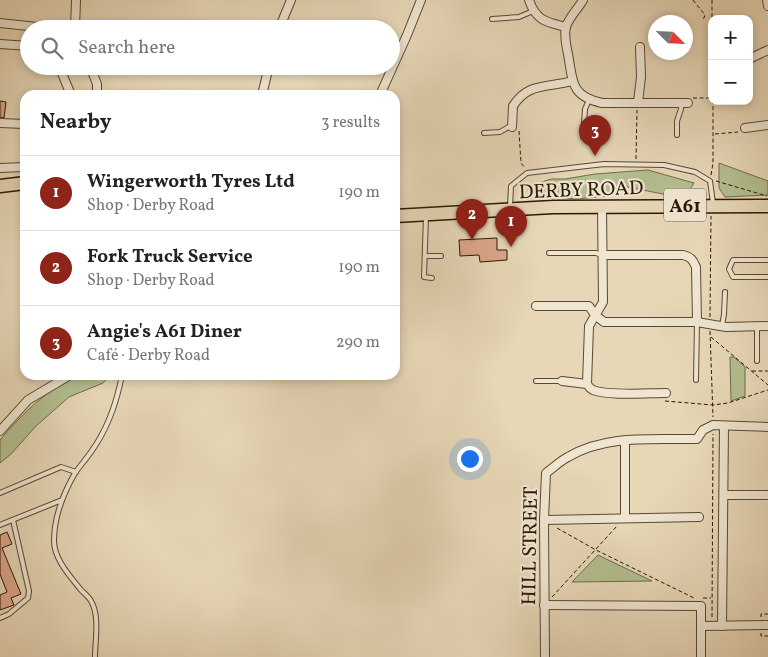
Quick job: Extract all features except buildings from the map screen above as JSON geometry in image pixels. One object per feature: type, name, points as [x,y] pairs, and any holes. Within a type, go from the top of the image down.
[{"type":"highway","points":[[0,186],[20,184]]},
{"type":"highway","name":"DERBY ROAD","points":[[400,216],[602,206],[768,206]]},
{"type":"street","points":[[75,20],[76,0]]},
{"type":"street","points":[[283,20],[291,0]]},
{"type":"street","points":[[400,51],[422,0]]},
{"type":"street","points":[[529,0],[533,11],[538,16],[547,22],[566,26]]},
{"type":"street","points":[[583,0],[566,26],[565,39],[572,81],[580,92],[589,100],[602,103],[684,102]]},
{"type":"street","points":[[768,0],[768,6]]},
{"type":"street","points":[[0,23],[20,25]]},
{"type":"street","points":[[0,44],[20,45]]},
{"type":"street","points":[[637,102],[641,77],[640,47]]},
{"type":"street","points":[[753,57],[768,50]]},
{"type":"street","points":[[62,75],[69,90]]},
{"type":"street","points":[[94,75],[98,90]]},
{"type":"street","points":[[263,90],[267,75]]},
{"type":"street","points":[[382,90],[389,75]]},
{"type":"street","points":[[512,126],[512,106],[525,91],[572,81]]},
{"type":"street","points":[[0,123],[20,124]]},
{"type":"street","points":[[745,128],[768,125]]},
{"type":"street","points":[[0,168],[20,167]]},
{"type":"street","points":[[602,206],[603,302],[589,326],[588,387],[594,390],[622,393],[666,393]]},
{"type":"street","points":[[603,255],[683,255],[690,257],[694,261],[696,268],[697,322]]},
{"type":"street","points":[[536,306],[588,306],[604,322],[697,322],[722,326],[768,326]]},
{"type":"street","points":[[0,431],[28,400],[62,380]]},
{"type":"street","points":[[562,381],[587,384]]},
{"type":"street","points":[[714,425],[768,427]]},
{"type":"street","name":"HILL STREET","points":[[545,657],[544,520],[546,473],[568,456],[600,443],[624,440],[697,440],[703,430],[714,425]]},
{"type":"street","points":[[722,626],[724,426]]},
{"type":"street","points":[[624,440],[625,518]]},
{"type":"street","points":[[724,495],[768,495]]},
{"type":"street","points":[[544,520],[699,517]]},
{"type":"street","points":[[544,605],[701,606],[701,657]]},
{"type":"street","points":[[701,626],[768,625]]},
{"type":"lane","points":[[492,19],[519,17],[533,11]]},
{"type":"lane","points":[[584,137],[585,109],[589,100]]},
{"type":"lane","points":[[678,135],[677,121],[684,102]]},
{"type":"lane","points":[[484,133],[500,132],[512,126]]},
{"type":"lane","points":[[510,209],[511,186],[527,173],[604,164],[664,165],[695,172],[710,181],[712,206]]},
{"type":"lane","points":[[426,214],[424,278],[432,278]]},
{"type":"lane","points":[[549,253],[596,253],[603,255]]},
{"type":"lane","points":[[425,256],[442,256]]},
{"type":"lane","points":[[768,260],[733,260],[729,269],[733,276],[768,277]]},
{"type":"lane","points":[[722,326],[725,292]]},
{"type":"lane","points":[[696,380],[697,322]]},
{"type":"lane","points":[[757,326],[757,361]]},
{"type":"lane","points":[[94,657],[96,615],[91,600],[58,559],[54,543],[55,524],[59,506],[76,472],[92,451],[108,420],[119,393],[121,380]]},
{"type":"lane","points":[[536,381],[562,381]]},
{"type":"lane","points":[[0,493],[61,466],[76,472]]},
{"type":"lane","points":[[0,525],[62,500]]},
{"type":"lane","points":[[0,618],[9,614],[28,598],[29,592],[13,520]]},
{"type":"path","points":[[694,0],[704,15],[704,18],[702,18]]},
{"type":"path","points":[[712,0],[712,15]]},
{"type":"path","points":[[684,102],[693,97],[708,98]]},
{"type":"path","points":[[636,164],[637,102]]},
{"type":"path","points":[[713,105],[713,163],[710,181],[719,180],[766,195],[768,199]]},
{"type":"path","points":[[512,126],[519,129],[522,162],[527,173]]},
{"type":"path","points":[[713,134],[741,132],[745,128]]},
{"type":"path","points":[[712,206],[710,324],[714,425],[712,626]]},
{"type":"path","points":[[710,336],[768,385]]},
{"type":"path","points":[[752,371],[768,371]]},
{"type":"path","points":[[713,406],[768,390]]},
{"type":"path","points":[[544,605],[625,518]]},
{"type":"path","points":[[544,520],[596,550],[696,598]]},
{"type":"path","points":[[704,598],[711,598]]},
{"type":"path","points":[[761,614],[768,614]]},
{"type":"green space","points":[[719,163],[768,181],[768,195],[725,197],[719,188]]},
{"type":"green space","points":[[648,170],[694,183],[687,194],[673,196],[622,186],[608,196],[576,199],[535,197],[536,184],[551,179]]},
{"type":"green space","points":[[730,357],[734,357],[745,367],[745,396],[731,401]]},
{"type":"green space","points":[[106,380],[69,397],[36,426],[11,454],[0,463],[0,440],[45,395],[66,381]]},
{"type":"green space","points":[[598,555],[652,581],[572,582]]},
{"type":"place","name":"Angie's A61 Diner","points":[[595,156]]},
{"type":"place","name":"Fork Truck Service","points":[[472,240]]},
{"type":"place","name":"Wingerworth Tyres Ltd","points":[[511,247]]}]
